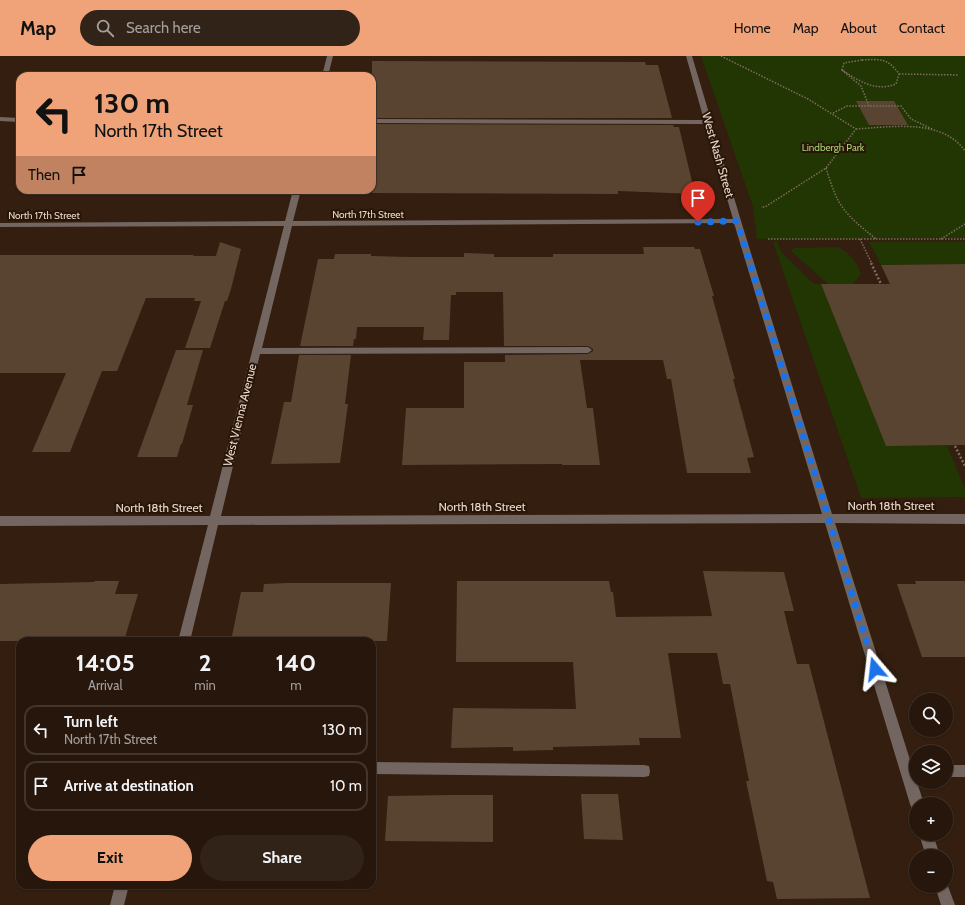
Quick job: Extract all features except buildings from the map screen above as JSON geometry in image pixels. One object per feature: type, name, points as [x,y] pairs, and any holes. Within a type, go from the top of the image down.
[{"type":"street","points":[[326,72],[330,56]]},
{"type":"street","name":"West Nash Street","points":[[689,56],[737,221],[829,518],[909,765]]},
{"type":"street","points":[[0,119],[16,120]]},
{"type":"street","points":[[376,121],[709,122]]},
{"type":"street","name":"West Vienna Avenue","points":[[185,637],[296,194]]},
{"type":"street","name":"North 17th Street","points":[[0,225],[737,221]]},
{"type":"street","points":[[256,351],[588,350]]},
{"type":"street","name":"North 18th Street","points":[[0,521],[829,518],[965,519]]},
{"type":"street","points":[[376,768],[644,771]]},
{"type":"street","points":[[953,771],[965,771]]},
{"type":"street","points":[[117,905],[121,889]]},
{"type":"street","points":[[944,893],[948,905]]},
{"type":"path","points":[[722,56],[768,78],[833,113],[856,130],[919,128],[943,132],[960,143],[965,151]]},
{"type":"path","points":[[881,60],[894,65],[899,74],[896,84],[888,88],[874,88],[842,70],[844,63],[881,60]]},
{"type":"path","points":[[842,70],[861,86],[870,106]]},
{"type":"path","points":[[899,74],[959,75]]},
{"type":"path","points":[[833,113],[847,106],[901,106],[910,119],[936,131]]},
{"type":"path","points":[[761,207],[765,207],[826,168],[856,130]]},
{"type":"path","points":[[826,168],[835,197],[840,207],[849,217],[876,239]]},
{"type":"path","points":[[940,239],[965,224]]},
{"type":"path","points":[[768,239],[965,239]]},
{"type":"path","points":[[860,239],[881,284]]},
{"type":"path","points":[[955,446],[965,466]]},
{"type":"green space","name":"Lindbergh Park","points":[[701,56],[965,56],[965,238],[757,239],[753,207]]},
{"type":"green space","points":[[773,242],[777,242],[782,253],[814,284],[821,284],[886,446],[947,446],[965,488],[965,497],[861,498]]},
{"type":"green space","points":[[869,242],[965,242],[965,264],[881,265]]},
{"type":"green space","points":[[838,247],[852,258],[859,269],[861,274],[853,284],[828,284],[790,250],[795,248]]},
{"type":"route","points":[[698,222],[737,221],[875,669]]}]
